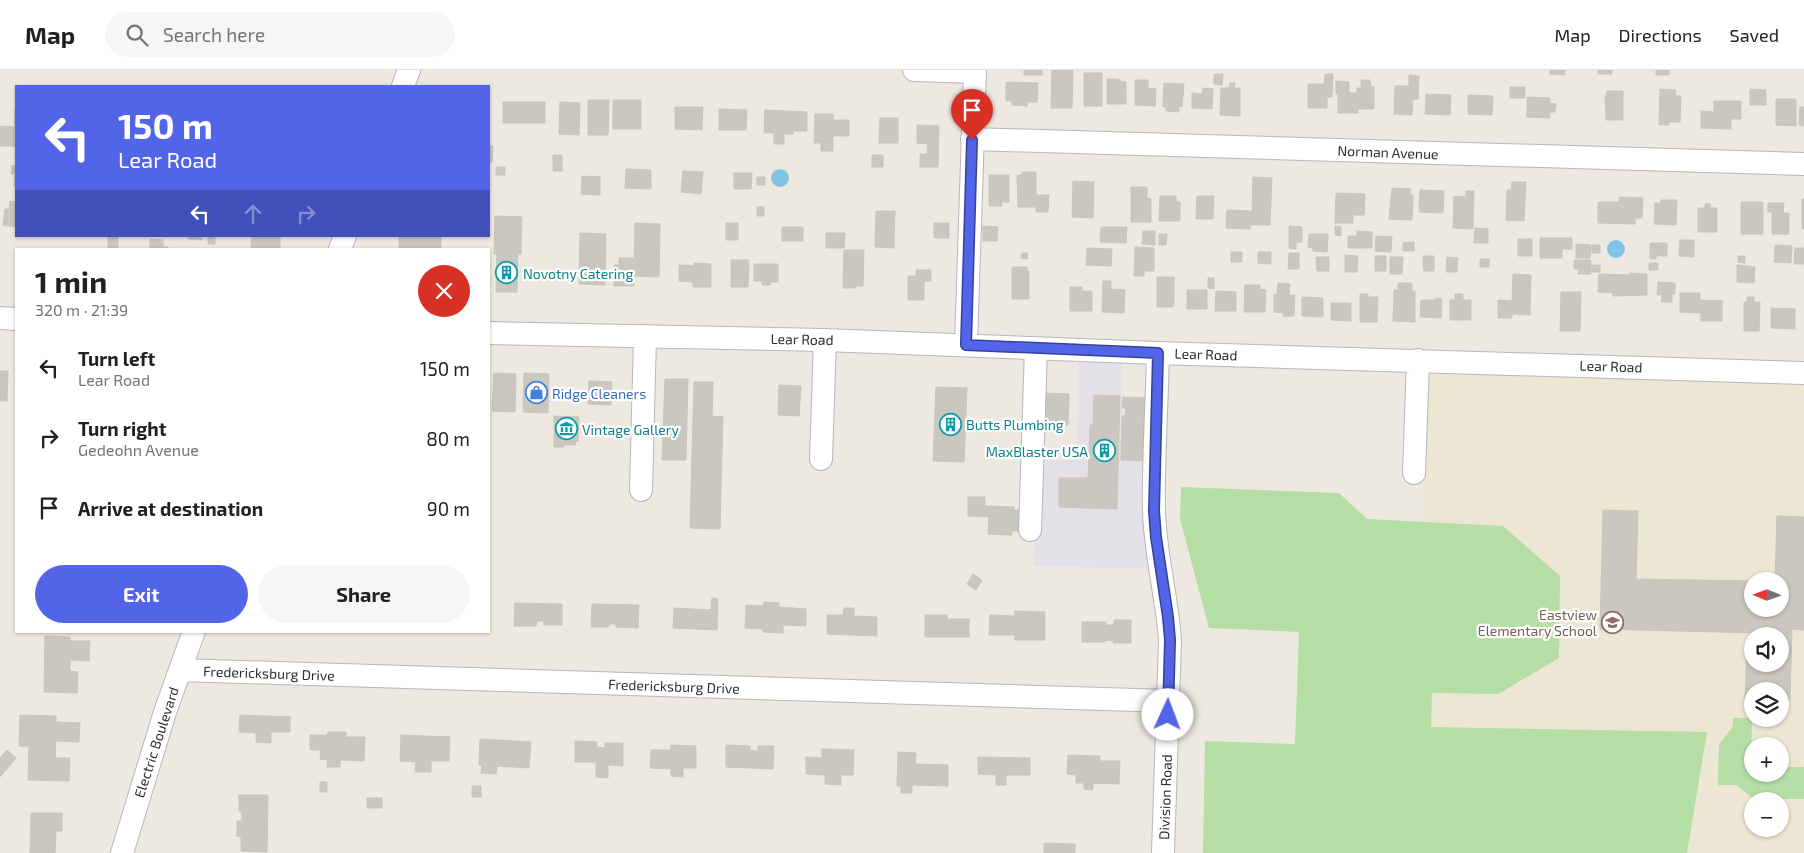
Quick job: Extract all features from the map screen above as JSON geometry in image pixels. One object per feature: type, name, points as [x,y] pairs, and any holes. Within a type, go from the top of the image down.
[{"type":"street","points":[[403,85],[409,70]]},
{"type":"street","points":[[914,70],[974,71],[966,345]]},
{"type":"street","name":"Norman Avenue","points":[[972,140],[1804,164]]},
{"type":"street","points":[[0,318],[15,319]]},
{"type":"street","name":"Lear Road","points":[[490,333],[825,340],[1158,353],[1804,373]]},
{"type":"street","points":[[641,490],[645,336]]},
{"type":"street","points":[[821,459],[825,340]]},
{"type":"street","points":[[1030,530],[1036,348]]},
{"type":"street","name":"Division Road","points":[[1158,353],[1154,511],[1170,640],[1163,853]]},
{"type":"street","points":[[1414,473],[1418,360]]},
{"type":"street","name":"Electric Boulevard","points":[[122,853],[132,816],[193,633]]},
{"type":"street","name":"Fredericksburg Drive","points":[[180,670],[1168,701]]},
{"type":"shaded area","points":[[1079,358],[1122,361],[1121,460],[1146,461],[1152,569],[1034,566],[1036,460],[1077,460]]},
{"type":"shaded area","name":"Eastview Elementary School","points":[[1426,368],[1804,380],[1804,853],[1417,853]]},
{"type":"green space","points":[[1181,487],[1339,493],[1367,519],[1503,526],[1560,576],[1559,658],[1498,694],[1432,693],[1431,727],[1707,732],[1687,853],[1203,853],[1205,741],[1295,744],[1299,632],[1209,628],[1180,519]]},
{"type":"green space","points":[[1733,718],[1744,718],[1744,727],[1752,727],[1752,737],[1744,737],[1744,782],[1789,782],[1789,767],[1804,767],[1804,799],[1789,799],[1789,792],[1745,792],[1737,785],[1718,785],[1719,745],[1733,726]]},
{"type":"water","points":[[780,169],[786,172],[789,178],[786,184],[780,187],[774,184],[771,178],[774,172]]},
{"type":"water","points":[[1616,240],[1622,243],[1625,249],[1622,255],[1616,258],[1610,255],[1607,249],[1610,243]]},
{"type":"building","points":[[1024,70],[1042,70],[1042,75],[1024,75]]},
{"type":"building","points":[[1052,70],[1073,70],[1072,108],[1051,108]]},
{"type":"building","points":[[1550,70],[1565,70],[1565,75],[1550,74]]},
{"type":"building","points":[[1598,70],[1612,70],[1612,74],[1598,74]]},
{"type":"building","points":[[1656,70],[1669,70],[1669,75],[1656,75]]},
{"type":"building","points":[[1084,73],[1102,73],[1102,106],[1084,106]]},
{"type":"building","points":[[1214,74],[1223,74],[1222,85],[1214,84]]},
{"type":"building","points":[[1325,74],[1333,74],[1332,97],[1327,97],[1327,108],[1308,108],[1308,84],[1324,84]]},
{"type":"building","points":[[1409,75],[1419,76],[1418,99],[1413,99],[1412,115],[1394,114],[1395,86],[1409,86]]},
{"type":"building","points":[[1107,79],[1119,79],[1119,81],[1126,82],[1126,104],[1107,104]]},
{"type":"building","points":[[1135,80],[1148,80],[1148,88],[1156,89],[1155,106],[1135,105]]},
{"type":"building","points":[[1361,80],[1370,80],[1371,87],[1374,87],[1374,109],[1358,109],[1358,113],[1338,113],[1336,81],[1349,82],[1349,93],[1357,93],[1357,88],[1361,88]]},
{"type":"building","points":[[1006,82],[1038,83],[1037,102],[1027,102],[1027,106],[1012,105],[1012,101],[1006,101]]},
{"type":"building","points":[[1164,83],[1184,84],[1182,107],[1179,106],[1179,112],[1166,111],[1166,107],[1163,107]]},
{"type":"building","points":[[1230,83],[1235,83],[1234,88],[1240,88],[1240,116],[1220,115],[1221,88],[1229,88]]},
{"type":"building","points":[[1510,87],[1525,87],[1525,98],[1510,98]]},
{"type":"building","points":[[1203,88],[1213,89],[1212,109],[1192,108],[1192,93],[1202,94]]},
{"type":"building","points":[[1660,89],[1676,90],[1675,96],[1681,96],[1680,122],[1669,122],[1669,125],[1659,125]]},
{"type":"building","points":[[1750,89],[1766,90],[1766,105],[1750,105]]},
{"type":"building","points":[[1607,91],[1623,91],[1623,120],[1606,120],[1605,96],[1607,96]]},
{"type":"building","points":[[1426,94],[1451,95],[1450,115],[1425,114]]},
{"type":"building","points":[[1468,95],[1493,96],[1492,115],[1468,114]]},
{"type":"building","points":[[1527,97],[1550,98],[1550,103],[1556,104],[1555,112],[1550,112],[1550,118],[1527,117]]},
{"type":"building","points":[[1776,99],[1796,99],[1796,126],[1776,125]]},
{"type":"building","points":[[588,100],[609,100],[608,135],[588,135]]},
{"type":"building","points":[[613,100],[641,100],[641,129],[613,129]]},
{"type":"building","points":[[1714,101],[1741,101],[1741,119],[1731,119],[1731,129],[1701,128],[1701,111],[1714,112]]},
{"type":"building","points":[[503,102],[545,102],[545,123],[503,123]]},
{"type":"building","points":[[560,102],[580,103],[579,135],[559,134]]},
{"type":"building","points":[[675,107],[703,107],[702,130],[675,129]]},
{"type":"building","points":[[1800,107],[1804,107],[1804,126],[1799,125]]},
{"type":"building","points":[[719,109],[747,110],[746,130],[719,130]]},
{"type":"building","points":[[765,110],[807,112],[807,131],[793,131],[793,134],[784,134],[784,144],[774,144],[774,133],[764,133]]},
{"type":"building","points":[[815,114],[833,114],[833,120],[849,120],[849,136],[833,136],[833,151],[821,151],[821,143],[814,143]]},
{"type":"building","points":[[880,118],[898,118],[898,143],[879,143]]},
{"type":"building","points":[[917,125],[939,126],[938,167],[920,167],[920,154],[927,154],[928,144],[917,143]]},
{"type":"building","points":[[0,126],[15,127],[15,146],[0,146]]},
{"type":"building","points":[[490,146],[493,146],[492,162],[490,162]]},
{"type":"building","points":[[553,155],[562,155],[562,171],[553,171]]},
{"type":"building","points":[[872,155],[883,155],[883,167],[872,167]]},
{"type":"building","points":[[12,165],[15,166],[15,174],[11,174]]},
{"type":"building","points":[[496,167],[505,167],[505,175],[496,175]]},
{"type":"building","points":[[626,169],[651,170],[651,189],[625,188]]},
{"type":"building","points":[[683,171],[703,172],[701,194],[681,192]]},
{"type":"building","points":[[1022,172],[1036,172],[1036,195],[1049,195],[1048,212],[1036,212],[1036,207],[1018,207],[1017,175],[1022,175]]},
{"type":"building","points":[[734,173],[752,173],[751,189],[734,189]]},
{"type":"building","points":[[989,175],[1009,175],[1009,202],[1001,202],[1002,206],[989,206]]},
{"type":"building","points":[[582,176],[600,177],[600,195],[581,194]]},
{"type":"building","points":[[757,177],[765,177],[765,185],[757,185]]},
{"type":"building","points":[[1253,177],[1272,178],[1270,225],[1250,225],[1250,229],[1226,228],[1227,210],[1252,211]]},
{"type":"building","points":[[1073,181],[1094,182],[1093,218],[1072,217]]},
{"type":"building","points":[[1512,182],[1526,182],[1524,221],[1506,220],[1507,190],[1511,190]]},
{"type":"building","points":[[1131,187],[1147,187],[1147,198],[1151,199],[1151,222],[1131,222]]},
{"type":"building","points":[[1392,188],[1410,189],[1410,195],[1413,195],[1412,220],[1389,219]]},
{"type":"building","points":[[1420,190],[1444,191],[1443,213],[1419,212]]},
{"type":"building","points":[[1466,191],[1474,191],[1473,229],[1453,228],[1454,196],[1466,197]]},
{"type":"building","points":[[1336,193],[1365,194],[1364,215],[1353,215],[1353,223],[1335,223]]},
{"type":"building","points":[[1160,196],[1176,196],[1176,202],[1180,202],[1180,221],[1159,221]]},
{"type":"building","points":[[1197,196],[1214,196],[1213,219],[1196,219]]},
{"type":"building","points":[[1619,197],[1643,198],[1642,218],[1635,218],[1635,224],[1598,223],[1598,202],[1619,202]]},
{"type":"building","points":[[1802,199],[1804,199],[1804,229],[1802,229]]},
{"type":"building","points":[[1661,200],[1677,200],[1676,225],[1654,224],[1655,203],[1661,203]]},
{"type":"building","points":[[10,201],[15,202],[15,227],[3,225],[5,209],[9,209]]},
{"type":"building","points":[[1741,202],[1763,202],[1763,234],[1741,234]]},
{"type":"building","points":[[1768,203],[1784,203],[1783,213],[1789,213],[1789,234],[1772,234],[1772,212],[1768,212]]},
{"type":"building","points":[[1705,204],[1710,204],[1710,208],[1717,208],[1717,232],[1698,232],[1698,208],[1705,208]]},
{"type":"building","points":[[757,207],[764,207],[764,216],[757,216]]},
{"type":"building","points":[[876,211],[895,211],[894,248],[875,247]]},
{"type":"building","name":"Novotny Catering","points":[[495,216],[522,217],[521,254],[518,254],[517,292],[496,292]]},
{"type":"building","points":[[635,223],[660,224],[659,277],[634,276]]},
{"type":"building","points":[[726,223],[738,223],[738,240],[726,240]]},
{"type":"building","points":[[934,223],[949,223],[949,238],[934,238]]},
{"type":"building","points":[[983,226],[998,227],[997,241],[983,241]]},
{"type":"building","points":[[1289,226],[1302,227],[1302,242],[1296,242],[1296,249],[1289,248]]},
{"type":"building","points":[[1335,226],[1341,227],[1341,236],[1335,235]]},
{"type":"building","points":[[782,227],[803,227],[803,241],[782,241]]},
{"type":"building","points":[[1101,227],[1127,227],[1126,243],[1100,242]]},
{"type":"building","points":[[1475,228],[1488,229],[1488,243],[1474,243]]},
{"type":"building","points":[[1143,231],[1155,231],[1155,245],[1142,244]]},
{"type":"building","points":[[1357,231],[1372,232],[1372,248],[1348,248],[1348,236],[1357,236]]},
{"type":"building","points":[[580,233],[606,234],[605,285],[579,284]]},
{"type":"building","points":[[826,233],[845,233],[844,248],[826,248]]},
{"type":"building","points":[[1159,234],[1167,234],[1166,245],[1159,245]]},
{"type":"building","points":[[1309,234],[1328,234],[1327,252],[1313,251],[1313,248],[1308,247]]},
{"type":"building","points":[[1376,236],[1392,237],[1391,252],[1375,251]]},
{"type":"building","points":[[108,237],[118,237],[118,248],[108,248]]},
{"type":"building","points":[[188,237],[202,237],[202,240],[188,239]]},
{"type":"building","points":[[208,237],[215,237],[215,244],[208,244]]},
{"type":"building","points":[[252,237],[280,237],[280,248],[251,248]]},
{"type":"building","points":[[399,237],[441,237],[441,248],[399,248]]},
{"type":"building","points":[[1540,238],[1572,238],[1572,249],[1562,249],[1562,258],[1540,258]]},
{"type":"building","points":[[150,239],[163,240],[163,247],[168,247],[168,248],[150,248]]},
{"type":"building","points":[[1518,239],[1532,239],[1532,256],[1518,256]]},
{"type":"building","points":[[1680,240],[1694,240],[1694,257],[1679,256]]},
{"type":"building","points":[[1414,242],[1414,251],[1403,251],[1403,243]]},
{"type":"building","points":[[1650,243],[1667,243],[1667,256],[1656,256],[1656,259],[1650,259]]},
{"type":"building","points":[[1576,244],[1591,245],[1590,258],[1576,258]]},
{"type":"building","points":[[1592,245],[1600,245],[1600,253],[1592,253]]},
{"type":"building","points":[[1775,245],[1792,246],[1791,263],[1774,262]]},
{"type":"building","points":[[1135,247],[1154,248],[1154,271],[1144,271],[1144,276],[1134,276]]},
{"type":"building","points":[[1087,248],[1112,249],[1111,266],[1086,265]]},
{"type":"building","points":[[1795,248],[1804,248],[1804,264],[1794,264]]},
{"type":"building","points":[[844,250],[864,250],[863,286],[843,288]]},
{"type":"building","points":[[1231,252],[1242,252],[1242,262],[1231,262]]},
{"type":"building","points":[[1258,252],[1271,252],[1271,264],[1258,263]]},
{"type":"building","points":[[1022,253],[1028,253],[1027,259],[1021,258]]},
{"type":"building","points":[[1289,253],[1299,253],[1299,269],[1288,269]]},
{"type":"building","points":[[1345,255],[1358,256],[1357,272],[1345,272]]},
{"type":"building","points":[[1375,256],[1386,256],[1386,271],[1375,271]]},
{"type":"building","points":[[1423,256],[1434,256],[1434,271],[1424,271]]},
{"type":"building","points":[[1738,256],[1745,256],[1745,263],[1738,262]]},
{"type":"building","points":[[1316,257],[1329,257],[1329,271],[1317,271]]},
{"type":"building","points":[[1390,257],[1403,257],[1402,274],[1390,274]]},
{"type":"building","points":[[1447,257],[1458,258],[1457,272],[1446,272]]},
{"type":"building","points":[[619,258],[633,258],[634,286],[614,286],[614,265],[619,265]]},
{"type":"building","points":[[1480,259],[1489,259],[1489,267],[1480,267]]},
{"type":"building","points":[[731,260],[749,260],[748,287],[731,287]]},
{"type":"building","points":[[1574,260],[1591,260],[1591,274],[1578,274],[1579,269],[1574,269]]},
{"type":"building","points":[[694,263],[711,264],[711,287],[693,287],[693,282],[679,281],[679,265],[694,266]]},
{"type":"building","points":[[1649,263],[1658,263],[1658,270],[1649,270]]},
{"type":"building","points":[[754,264],[778,264],[778,282],[762,285],[762,281],[754,281]]},
{"type":"building","points":[[1592,265],[1600,265],[1600,272],[1592,272]]},
{"type":"building","points":[[1737,265],[1755,267],[1754,283],[1737,282]]},
{"type":"building","points":[[1012,267],[1027,267],[1027,271],[1029,271],[1029,299],[1012,299]]},
{"type":"building","points":[[916,270],[931,270],[931,281],[924,281],[924,300],[908,300],[908,276],[916,276]]},
{"type":"building","points":[[1630,273],[1647,274],[1647,295],[1613,296],[1613,293],[1598,292],[1599,274],[1630,275]]},
{"type":"building","points":[[1513,274],[1531,275],[1530,315],[1512,314],[1512,318],[1498,318],[1498,300],[1512,301]]},
{"type":"building","points":[[1157,277],[1174,277],[1173,307],[1157,307]]},
{"type":"building","points":[[1208,278],[1214,278],[1214,289],[1208,288]]},
{"type":"building","points":[[1103,281],[1111,281],[1111,289],[1125,290],[1124,313],[1102,312]]},
{"type":"building","points":[[1658,282],[1675,283],[1675,294],[1672,294],[1672,302],[1661,302],[1662,295],[1657,295]]},
{"type":"building","points":[[1278,283],[1290,284],[1289,295],[1295,295],[1294,316],[1283,316],[1284,313],[1274,312],[1274,295],[1277,295]]},
{"type":"building","points":[[1398,283],[1412,283],[1412,291],[1415,291],[1415,322],[1393,321],[1394,290],[1398,290]]},
{"type":"building","points":[[1245,285],[1260,285],[1260,289],[1266,290],[1265,312],[1244,312]]},
{"type":"building","points":[[1070,287],[1082,287],[1082,291],[1092,291],[1092,311],[1070,311]]},
{"type":"building","points":[[1187,290],[1207,290],[1207,309],[1187,309]]},
{"type":"building","points":[[1216,291],[1236,292],[1236,311],[1215,311]]},
{"type":"building","points":[[1561,292],[1581,292],[1580,331],[1560,331]]},
{"type":"building","points":[[1680,293],[1700,293],[1700,300],[1722,301],[1722,321],[1701,321],[1701,313],[1680,312]]},
{"type":"building","points":[[1360,294],[1368,294],[1368,297],[1378,297],[1377,322],[1360,322]]},
{"type":"building","points":[[1455,294],[1463,294],[1463,300],[1471,300],[1471,320],[1450,320],[1450,300],[1455,300]]},
{"type":"building","points":[[1302,297],[1323,298],[1323,317],[1302,316]]},
{"type":"building","points":[[1747,297],[1754,297],[1754,302],[1760,302],[1759,331],[1744,331],[1744,302],[1747,302]]},
{"type":"building","points":[[1436,298],[1442,299],[1441,318],[1420,317],[1421,300],[1436,300]]},
{"type":"building","points":[[1331,303],[1351,303],[1351,321],[1331,320]]},
{"type":"building","points":[[1771,308],[1795,309],[1795,329],[1771,328]]},
{"type":"building","points":[[0,371],[8,371],[7,401],[0,401]]},
{"type":"building","points":[[494,373],[516,374],[515,412],[492,411]]},
{"type":"building","name":"Ridge Cleaners","points":[[524,373],[549,374],[548,413],[523,412]]},
{"type":"building","points":[[665,379],[688,379],[686,460],[662,460]]},
{"type":"building","points":[[589,381],[612,382],[611,405],[588,404]]},
{"type":"building","points":[[694,382],[713,382],[712,416],[723,417],[720,529],[690,528]]},
{"type":"building","points":[[779,385],[801,386],[799,416],[778,415]]},
{"type":"building","name":"Butts Plumbing","points":[[936,387],[967,388],[964,462],[933,461]]},
{"type":"building","points":[[1042,393],[1069,394],[1068,425],[1041,424]]},
{"type":"building","name":"MaxBlaster USA","points":[[1094,395],[1120,396],[1117,509],[1059,507],[1059,478],[1088,478],[1090,425],[1093,425]]},
{"type":"building","points":[[1123,397],[1147,398],[1145,461],[1121,460],[1122,416],[1125,416],[1126,408],[1122,408]]},
{"type":"building","name":"Vintage Gallery","points":[[554,416],[579,417],[578,441],[576,441],[575,445],[554,447]]},
{"type":"building","points":[[968,497],[985,497],[985,506],[1014,507],[1014,510],[1022,510],[1021,531],[1012,531],[1012,535],[988,534],[989,517],[968,516]]},
{"type":"building","name":"Eastview Elementary School","points":[[1603,510],[1638,511],[1636,579],[1744,581],[1744,618],[1789,618],[1789,572],[1775,572],[1777,516],[1804,517],[1804,630],[1792,629],[1790,700],[1789,682],[1746,682],[1746,672],[1789,672],[1789,627],[1744,627],[1744,633],[1600,629]]},
{"type":"building","points":[[973,574],[982,580],[976,590],[967,584]]},
{"type":"building","points":[[712,598],[718,599],[717,630],[673,628],[674,608],[711,610]]},
{"type":"building","points":[[764,602],[779,603],[779,607],[806,609],[806,626],[783,625],[783,633],[763,632],[763,629],[745,628],[746,605],[763,606]]},
{"type":"building","points":[[515,603],[562,604],[562,625],[544,625],[544,621],[537,621],[536,626],[514,626]]},
{"type":"building","points":[[592,604],[639,605],[638,628],[616,627],[616,624],[609,624],[609,627],[591,627]]},
{"type":"building","points":[[844,608],[854,608],[854,616],[877,617],[877,636],[827,634],[827,615],[843,615]]},
{"type":"building","points":[[1015,611],[1045,612],[1045,640],[1015,640],[1015,635],[989,635],[990,615],[1015,616]]},
{"type":"building","points":[[925,615],[947,615],[947,619],[969,619],[969,637],[925,637]]},
{"type":"building","points":[[1114,620],[1131,620],[1131,643],[1113,643],[1114,641],[1105,640],[1105,642],[1082,642],[1082,622],[1106,622],[1106,625],[1114,625]]},
{"type":"building","points":[[45,636],[70,637],[70,641],[90,641],[89,661],[70,660],[70,671],[78,672],[77,693],[44,692]]},
{"type":"building","points":[[20,715],[56,716],[56,722],[80,723],[79,742],[56,741],[55,758],[70,758],[69,781],[28,780],[29,746],[19,746]]},
{"type":"building","points":[[240,715],[290,717],[290,732],[271,732],[271,743],[256,742],[256,733],[239,732]]},
{"type":"building","points":[[328,732],[346,732],[346,737],[365,737],[364,761],[340,760],[340,767],[327,767],[328,760],[320,759],[321,750],[310,750],[310,735],[327,735]]},
{"type":"building","points":[[401,735],[450,737],[449,761],[431,761],[431,772],[415,772],[416,762],[400,761]]},
{"type":"building","points":[[480,739],[531,742],[529,768],[497,766],[496,774],[481,773],[482,765],[479,765]]},
{"type":"building","points":[[575,741],[597,742],[597,747],[605,748],[605,743],[623,743],[623,766],[608,765],[608,778],[596,777],[596,762],[575,762]]},
{"type":"building","points":[[671,745],[696,746],[696,768],[683,768],[683,777],[671,776],[671,769],[650,768],[651,750],[671,750]]},
{"type":"building","points":[[726,745],[750,746],[750,750],[758,751],[758,746],[774,746],[773,769],[726,767]]},
{"type":"building","points":[[822,749],[854,750],[853,775],[841,775],[841,785],[825,784],[825,775],[806,774],[806,757],[822,758]]},
{"type":"building","points":[[7,750],[16,758],[0,777],[0,758]]},
{"type":"building","points":[[898,752],[916,753],[915,764],[948,765],[948,786],[912,785],[912,793],[901,793],[901,786],[897,786]]},
{"type":"building","points":[[1068,755],[1100,756],[1100,761],[1120,761],[1119,784],[1093,783],[1093,790],[1084,789],[1084,783],[1076,783],[1076,775],[1067,774]]},
{"type":"building","points":[[978,757],[1030,758],[1030,775],[1006,775],[1006,785],[996,785],[996,775],[978,774]]},
{"type":"building","points":[[320,782],[327,782],[327,792],[320,792]]},
{"type":"building","points":[[472,786],[481,786],[481,797],[472,797]]},
{"type":"building","points":[[239,795],[268,795],[267,852],[241,851],[241,837],[237,836],[237,821],[242,821],[242,812],[239,811]]},
{"type":"building","points":[[367,798],[382,798],[382,808],[367,808]]},
{"type":"building","points":[[31,813],[62,813],[62,831],[56,831],[55,853],[30,853]]},
{"type":"building","points":[[1044,843],[1075,844],[1075,853],[1044,853]]},
{"type":"place","name":"Novotny Catering","points":[[507,273]]},
{"type":"place","name":"Ridge Cleaners","points":[[536,393]]},
{"type":"place","name":"Butts Plumbing","points":[[950,424]]},
{"type":"place","name":"Vintage Gallery","points":[[566,429]]},
{"type":"place","name":"MaxBlaster USA","points":[[1104,451]]},
{"type":"place","name":"Eastview Elementary School","points":[[1613,622]]},
{"type":"route","points":[[972,140],[966,345],[1158,353],[1154,511],[1170,640],[1168,715]]}]
